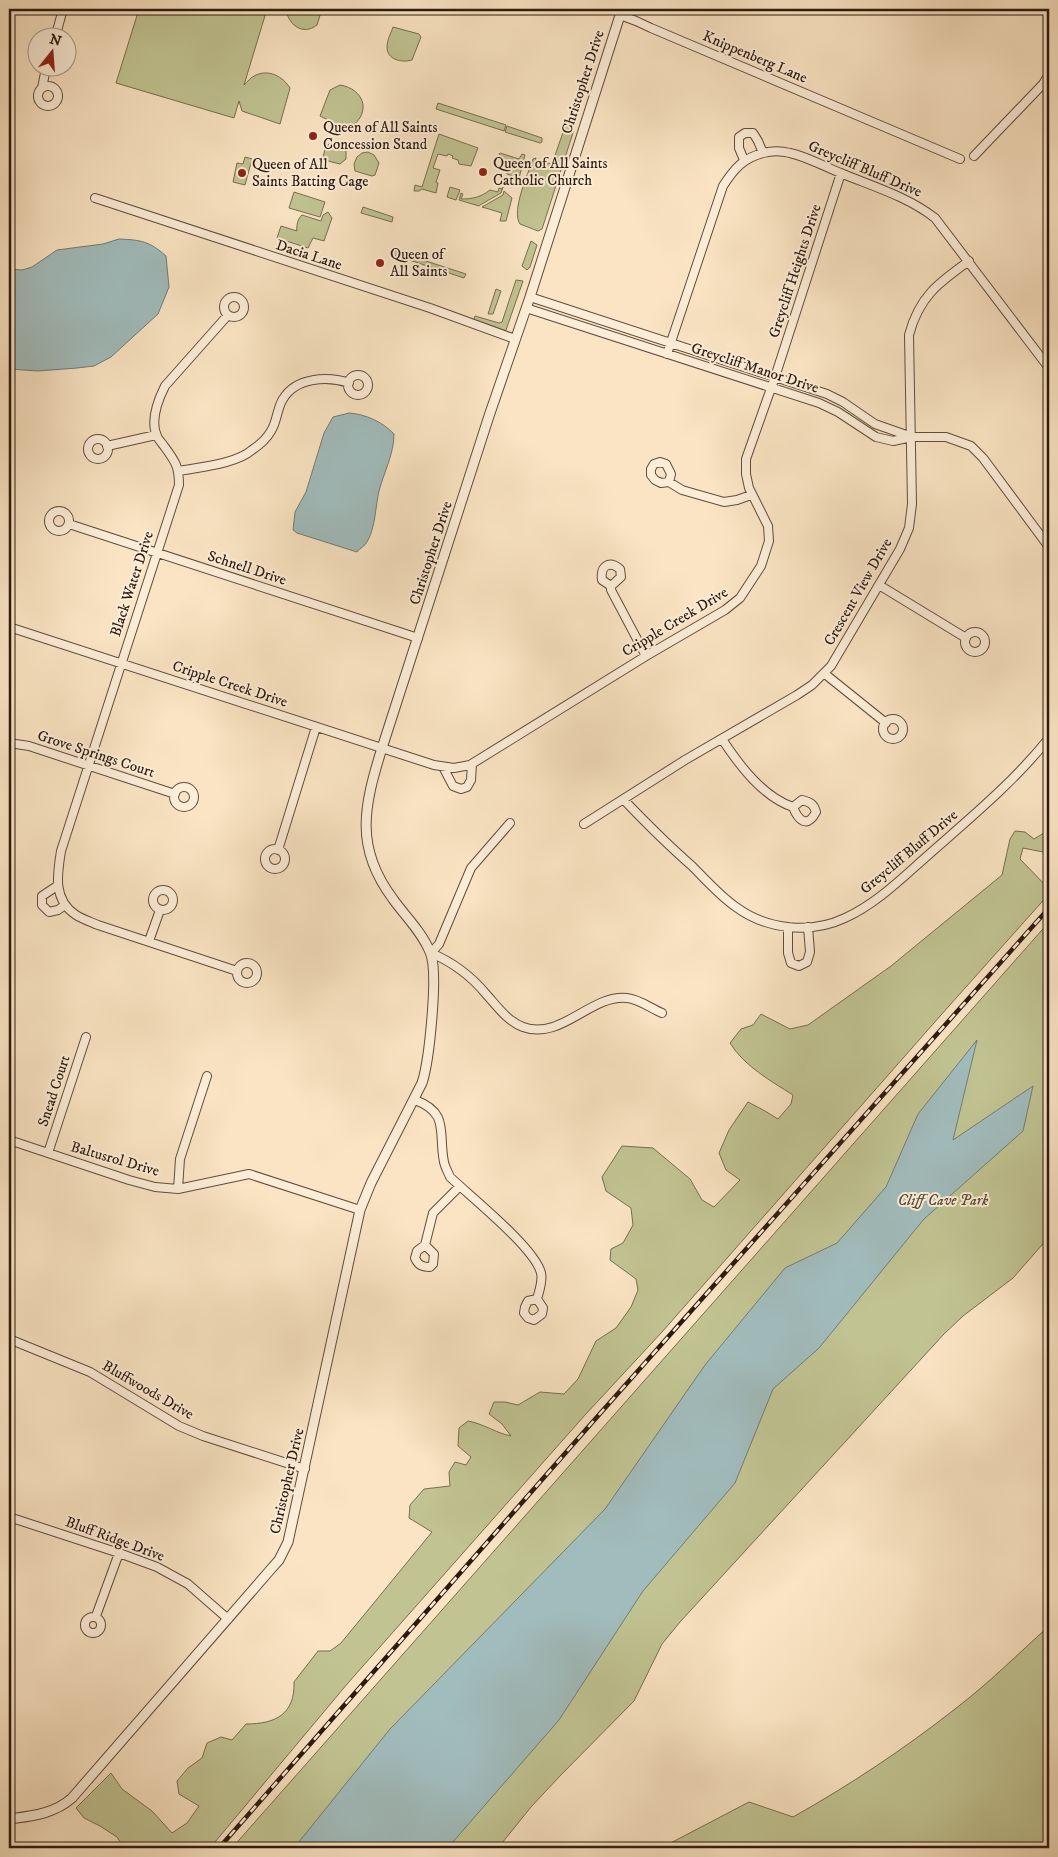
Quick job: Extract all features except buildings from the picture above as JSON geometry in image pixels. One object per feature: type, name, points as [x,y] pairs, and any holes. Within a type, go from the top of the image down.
[{"type":"street","points":[[58,28],[63,9]]},
{"type":"street","name":"Knippenberg Lane","points":[[621,12],[660,32],[960,159]]},
{"type":"street","name":"Christopher Drive","points":[[9,1819],[46,1813],[65,1804],[79,1790],[271,1569],[284,1551],[291,1531],[360,1210],[371,1182],[414,1100],[424,1077],[428,1060],[434,978],[431,953],[422,937],[383,886],[374,867],[365,825],[369,788],[621,12]]},
{"type":"street","points":[[974,156],[1049,76]]},
{"type":"street","points":[[42,88],[44,78]]},
{"type":"street","points":[[667,354],[724,186],[735,169],[744,160],[739,148],[739,137],[745,132],[753,133],[763,153]]},
{"type":"street","name":"Greycliff Bluff Drive","points":[[744,160],[763,153],[789,152],[899,196],[926,211],[935,218],[1049,368]]},
{"type":"street","name":"Greycliff Heights Drive","points":[[775,377],[841,173]]},
{"type":"street","name":"Dacia Lane","points":[[95,198],[430,308],[515,339]]},
{"type":"street","name":"Crescent View Drive","points":[[584,824],[685,760],[797,696],[824,674],[900,549],[909,528],[912,504],[912,437],[909,335],[915,316],[932,290],[968,261]]},
{"type":"street","name":"Greycliff Manor Drive","points":[[530,297],[827,394],[843,402],[875,424],[912,437]]},
{"type":"street","name":"Greycliff Manor Drive","points":[[526,308],[819,403],[838,412],[876,437],[893,440],[912,437],[946,437],[971,446],[983,458],[1049,547]]},
{"type":"street","points":[[565,320],[568,310]]},
{"type":"street","points":[[228,315],[165,386],[159,400],[155,416],[156,435],[176,463],[179,471],[236,459],[253,450],[271,431],[283,398],[302,384],[310,380],[326,378],[349,383]]},
{"type":"street","points":[[584,326],[587,316]]},
{"type":"street","name":"Cripple Creek Drive","points":[[9,627],[382,748],[443,767],[461,768],[472,764],[646,656],[725,610],[740,598],[761,566],[769,541],[768,526],[752,495],[746,474],[746,459],[775,377]]},
{"type":"street","points":[[107,446],[156,435]]},
{"type":"street","name":"Black Water Drive","points":[[65,905],[57,886],[61,852],[121,662],[158,553],[179,485],[179,471]]},
{"type":"street","points":[[669,482],[682,490],[724,502],[752,495]]},
{"type":"street","name":"Schnell Drive","points":[[69,524],[418,638]]},
{"type":"street","points":[[879,585],[966,638]]},
{"type":"street","points":[[611,586],[611,590],[646,656]]},
{"type":"street","points":[[824,674],[886,723]]},
{"type":"street","points":[[278,850],[316,727]]},
{"type":"street","name":"Greycliff Bluff Drive","points":[[624,800],[648,826],[736,907],[765,921],[788,927],[826,925],[858,912],[887,891],[1007,785],[1049,738]]},
{"type":"street","points":[[722,739],[734,758],[761,786],[782,803],[793,807]]},
{"type":"street","name":"Grove Springs Court","points":[[9,743],[29,746],[175,794]]},
{"type":"street","points":[[443,767],[453,786],[460,789],[467,787],[471,780],[472,764]]},
{"type":"street","points":[[510,823],[471,868],[439,944],[431,953],[469,977],[510,1019],[524,1027],[549,1028],[577,1016],[600,1003],[616,998],[630,998],[662,1013]]},
{"type":"street","points":[[57,886],[42,896],[42,905],[49,912],[58,910],[65,905],[76,915],[98,925],[237,971]]},
{"type":"street","points":[[149,941],[160,910]]},
{"type":"street","points":[[788,927],[788,953],[791,963],[799,966],[807,962],[810,952],[808,927]]},
{"type":"street","name":"Snead Court","points":[[48,1153],[86,1037]]},
{"type":"street","points":[[178,1189],[180,1159],[207,1076]]},
{"type":"street","points":[[414,1100],[430,1107],[441,1123],[444,1164],[450,1177],[520,1242],[536,1261],[541,1274],[541,1286],[537,1300]]},
{"type":"street","name":"Baltusrol Drive","points":[[9,1140],[155,1187],[178,1189],[249,1174],[360,1210]]},
{"type":"street","points":[[425,1245],[433,1213],[460,1186]]},
{"type":"street","name":"Bluffwoods Drive","points":[[9,1339],[90,1372],[179,1426],[202,1436],[305,1469]]},
{"type":"street","name":"Bluff Ridge Drive","points":[[9,1517],[157,1567],[188,1584],[228,1619]]},
{"type":"street","points":[[96,1616],[119,1553]]},
{"type":"green space","points":[[139,9],[267,9],[244,85],[254,76],[261,73],[276,75],[287,84],[290,88],[280,124],[242,111],[239,101],[234,118],[116,83]]},
{"type":"green space","points":[[286,9],[322,9],[317,25],[312,28],[302,29],[293,24],[287,15]]},
{"type":"green space","points":[[393,27],[419,34],[421,37],[412,60],[400,61],[392,58],[390,55],[387,44]]},
{"type":"green space","points":[[340,85],[355,91],[360,96],[362,102],[362,115],[351,127],[342,127],[320,116],[330,90]]},
{"type":"green space","points":[[438,103],[506,125],[504,131],[436,109]]},
{"type":"green space","points":[[566,124],[572,126],[573,133],[542,229],[538,231],[520,224],[518,210],[521,192],[533,159],[536,158],[534,166],[543,168],[548,163],[552,164]]},
{"type":"green space","points":[[507,126],[542,138],[542,142],[505,132]]},
{"type":"green space","points":[[439,134],[478,148],[471,166],[459,164],[458,160],[448,154],[447,156],[438,154],[433,168],[440,170],[436,182],[438,183],[436,193],[422,189],[414,191],[415,185],[422,187]]},
{"type":"green space","points":[[333,142],[339,143],[346,150],[346,159],[340,164],[324,160],[323,157],[326,146]]},
{"type":"green space","points":[[368,152],[374,155],[379,163],[375,175],[372,176],[355,171],[354,164],[357,157],[362,153]]},
{"type":"green space","points":[[500,153],[519,159],[522,154],[525,155],[519,178],[507,174],[499,155]]},
{"type":"green space","name":"Queen of All Saints Batting Cage","points":[[245,157],[252,159],[245,185],[233,182],[237,163],[243,164]]},
{"type":"green space","points":[[450,187],[460,190],[456,200],[447,197]]},
{"type":"green space","points":[[503,187],[501,193],[479,206],[459,200],[461,193],[463,194],[461,199],[469,199],[480,196],[490,190],[498,192],[499,188],[502,189]]},
{"type":"green space","points":[[504,191],[512,198],[506,221],[500,221],[502,213],[482,207],[503,195]]},
{"type":"green space","points":[[294,192],[325,202],[320,217],[289,208]]},
{"type":"green space","points":[[363,207],[393,217],[392,222],[361,213]]},
{"type":"green space","points":[[328,212],[332,218],[324,241],[313,238],[308,248],[277,238],[281,226],[297,231],[299,218],[302,215],[321,221],[323,215]]},
{"type":"green space","points":[[531,241],[537,245],[530,267],[527,270],[522,266]]},
{"type":"green space","points":[[392,250],[466,274],[464,278],[391,254]]},
{"type":"green space","points":[[516,280],[523,281],[504,332],[473,321],[475,316],[499,323],[502,322]]},
{"type":"green space","points":[[496,289],[501,291],[493,314],[488,314]]},
{"type":"green space","points":[[1049,818],[1049,858],[1043,852],[1023,848],[1020,859],[1049,889],[1049,894],[662,1332],[585,1415],[348,1683],[210,1848],[124,1848],[117,1837],[84,1818],[76,1808],[111,1773],[122,1789],[152,1811],[172,1833],[187,1823],[199,1806],[179,1794],[177,1781],[188,1768],[202,1758],[207,1743],[221,1737],[232,1740],[246,1724],[266,1722],[282,1715],[291,1702],[294,1682],[318,1651],[330,1651],[341,1643],[432,1532],[409,1518],[410,1505],[424,1489],[450,1486],[449,1472],[455,1462],[466,1465],[471,1457],[458,1446],[459,1428],[468,1421],[511,1436],[502,1424],[489,1414],[494,1402],[518,1405],[540,1392],[564,1394],[578,1379],[596,1341],[616,1328],[631,1307],[638,1290],[636,1279],[610,1260],[611,1249],[623,1243],[633,1225],[631,1208],[606,1191],[602,1177],[622,1146],[653,1148],[690,1179],[702,1200],[714,1207],[740,1180],[726,1170],[719,1153],[729,1130],[748,1102],[778,1119],[791,1104],[793,1095],[750,1066],[736,1051],[730,1043],[741,1029],[753,1025],[761,1014],[790,1029],[808,1025],[891,966],[1002,875],[1010,839],[1015,831],[1025,832],[1034,839],[1044,833]]},
{"type":"green space","name":"Cliff Cave Park","points":[[1049,922],[1049,1237],[1013,1278],[963,1316],[944,1334],[680,1622],[662,1644],[634,1701],[531,1807],[498,1848],[232,1848]]},
{"type":"green space","points":[[1049,1626],[1049,1848],[661,1848],[749,1802],[793,1817],[876,1766],[936,1724],[1003,1669]]},
{"type":"water","points":[[119,239],[144,242],[155,247],[166,256],[169,287],[158,314],[111,357],[94,366],[38,371],[9,369],[9,269],[22,270],[32,267],[57,250],[103,244]]},
{"type":"water","points":[[349,413],[373,419],[394,434],[391,456],[379,491],[372,530],[366,543],[357,552],[297,533],[293,530],[295,512],[306,492],[324,433],[333,417]]},
{"type":"water","points":[[977,1040],[953,1140],[1033,1086],[1023,1131],[924,1219],[819,1348],[773,1389],[735,1483],[643,1591],[559,1720],[452,1843],[445,1848],[294,1848],[390,1729],[605,1509],[705,1365],[785,1268],[837,1243],[886,1187],[918,1114]]},
{"type":"railway","points":[[219,1848],[597,1417],[1049,908]]},
{"type":"place","name":"Queen of All Saints Concession Stand","points":[[313,136]]},
{"type":"place","name":"Queen of All Saints Catholic Church","points":[[483,172]]},
{"type":"place","name":"Queen of All Saints Batting Cage","points":[[242,173]]},
{"type":"place","name":"Queen of All Saints","points":[[380,263]]}]
